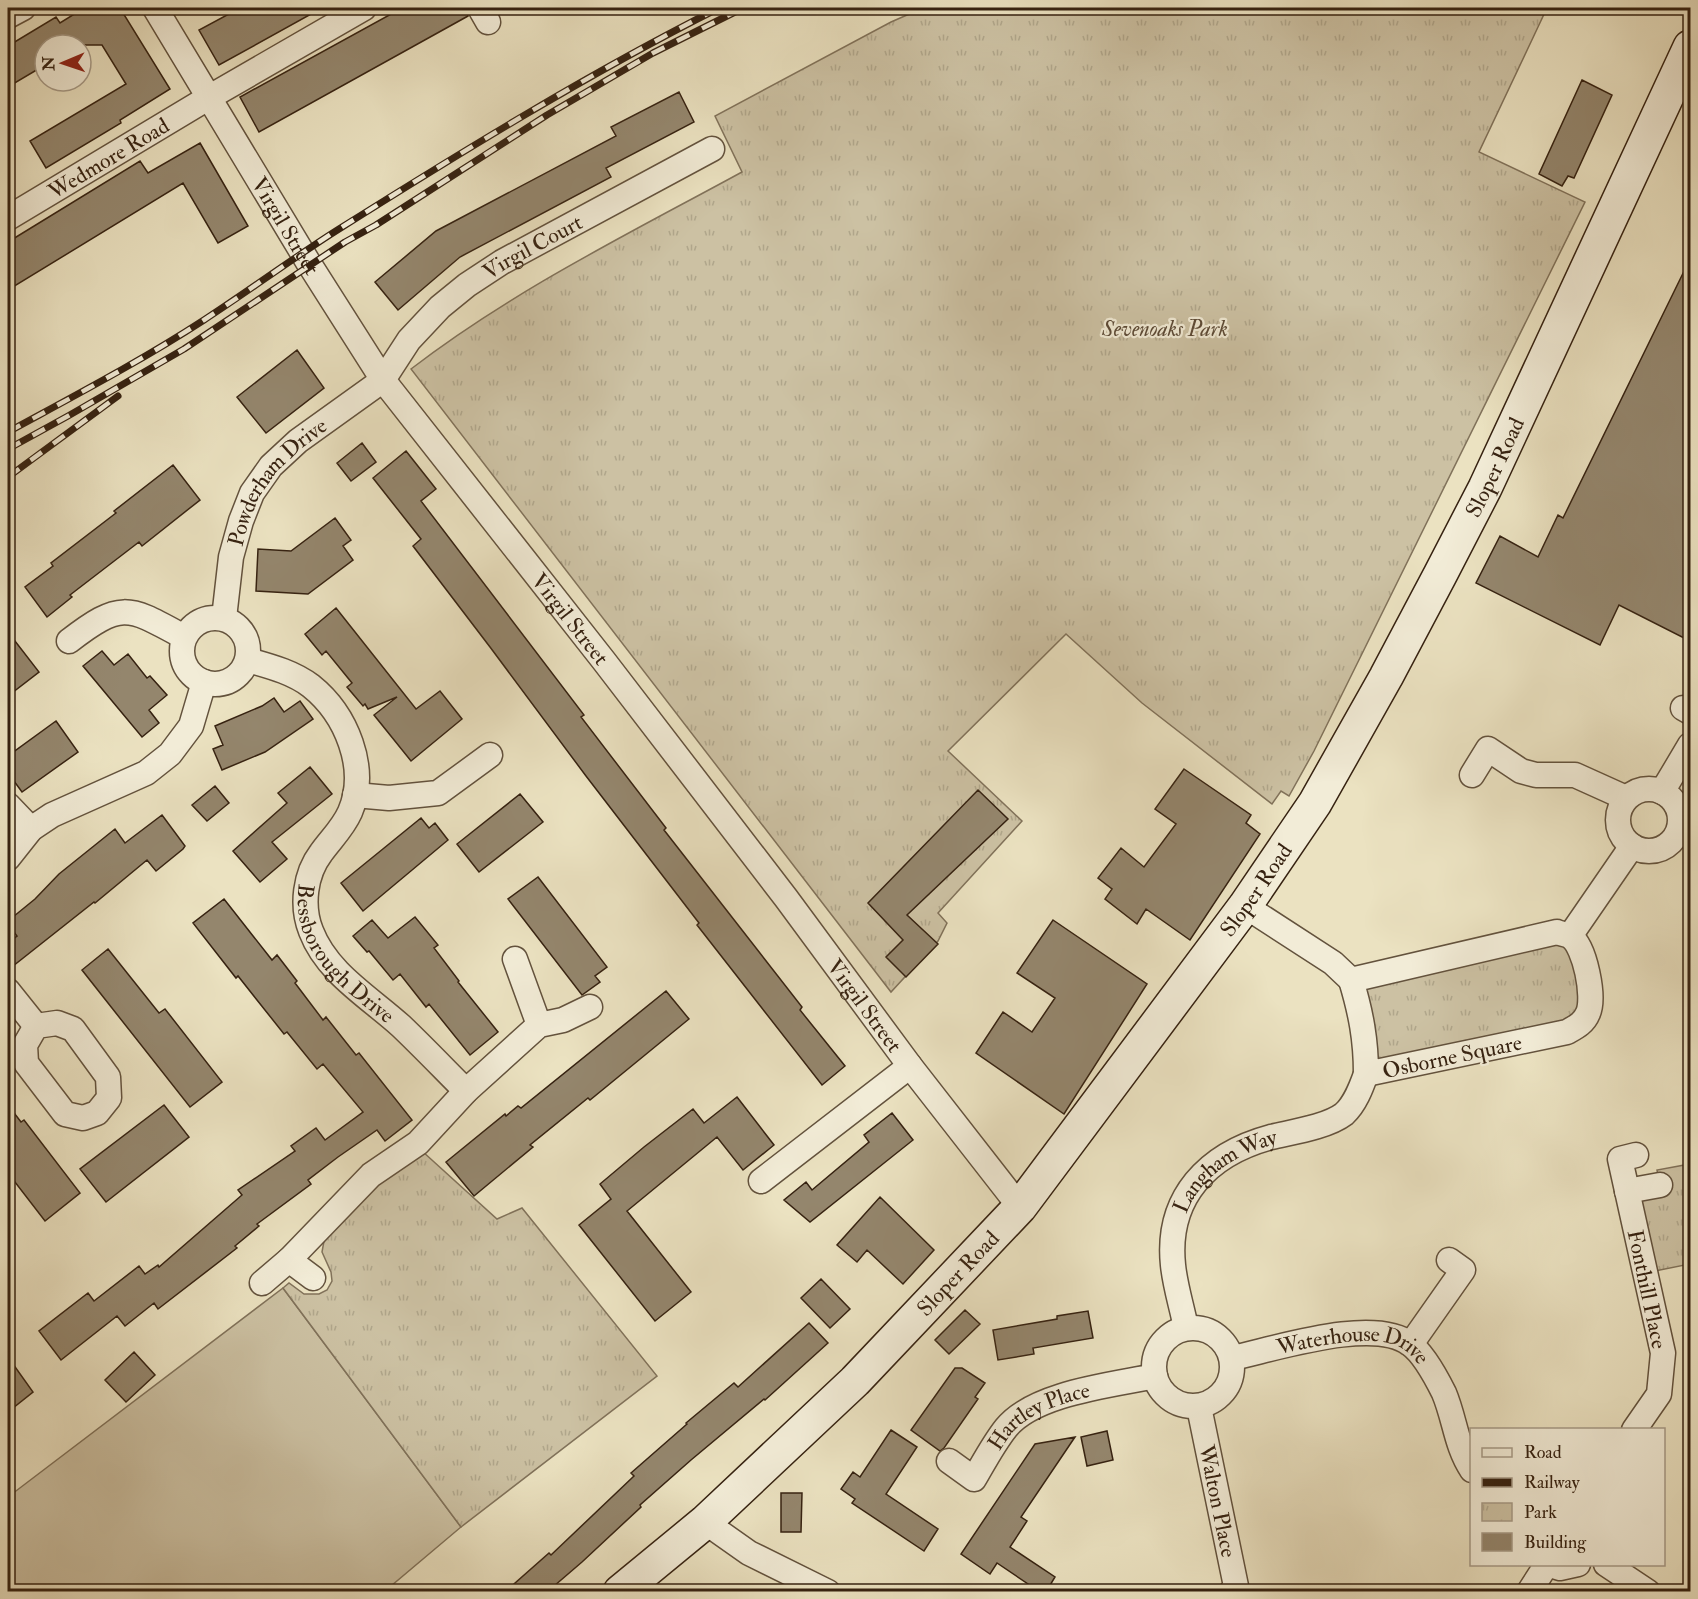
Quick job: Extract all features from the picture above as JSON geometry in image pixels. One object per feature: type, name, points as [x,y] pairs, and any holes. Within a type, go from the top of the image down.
[{"type":"street","points":[[8,16],[23,8]]},
{"type":"street","name":"Virgil Street","points":[[155,8],[308,262],[383,380],[619,680],[910,1066],[1020,1207]]},
{"type":"street","name":"Wedmore Road","points":[[8,218],[364,8]]},
{"type":"street","name":"Sloper Road","points":[[620,1592],[705,1521],[855,1381],[1020,1207],[1245,906],[1315,803],[1386,677],[1485,488],[1690,47]]},
{"type":"street","name":"Virgil Court","points":[[383,380],[409,340],[440,307],[467,285],[502,262],[712,149]]},
{"type":"street","name":"Powderham Drive","points":[[224,618],[231,556],[252,493],[271,466],[298,441],[383,380]]},
{"type":"street","points":[[69,641],[100,619],[127,611],[143,615],[184,637]]},
{"type":"street","points":[[212,617],[224,618],[243,632],[248,641],[248,660],[243,670],[231,681],[218,684],[204,682],[190,673],[184,663],[182,655],[184,637],[201,621],[212,617]]},
{"type":"street","name":"Bessborough Drive","points":[[248,660],[280,669],[309,685],[328,702],[340,720],[351,744],[357,765],[355,795],[350,812],[339,832],[321,852],[312,867],[307,882],[306,904],[310,930],[322,952],[347,982],[401,1026],[466,1091]]},
{"type":"street","points":[[8,858],[31,829],[52,815],[146,773],[170,754],[191,726],[204,682]]},
{"type":"street","points":[[1662,792],[1690,745]]},
{"type":"street","points":[[1472,775],[1488,749],[1521,771],[1536,775],[1575,775],[1626,798]]},
{"type":"street","points":[[355,795],[389,798],[438,793],[490,755]]},
{"type":"street","points":[[1641,789],[1652,789],[1671,798],[1679,812],[1683,842],[1652,851],[1641,851],[1632,846],[1623,839],[1618,829],[1617,818],[1626,798],[1641,789]]},
{"type":"street","points":[[8,805],[31,829]]},
{"type":"street","points":[[1245,906],[1333,963],[1351,980],[1542,935],[1557,932],[1570,936],[1632,846]]},
{"type":"street","name":"Osborne Square","points":[[1351,980],[1361,1011],[1366,1043],[1366,1074],[1567,1032],[1582,1023],[1589,1012],[1589,986],[1580,948],[1570,936]]},
{"type":"street","points":[[515,959],[539,1024]]},
{"type":"street","points":[[8,991],[36,1026]]},
{"type":"street","points":[[262,1283],[289,1260],[371,1175],[418,1143],[466,1091],[539,1024],[563,1020],[590,1007]]},
{"type":"street","points":[[761,1181],[910,1066]]},
{"type":"street","name":"Langham Way","points":[[1186,1328],[1173,1266],[1173,1245],[1176,1220],[1197,1178],[1229,1152],[1251,1143],[1330,1122],[1345,1113],[1357,1096],[1366,1074]]},
{"type":"street","name":"Fonthill Place","points":[[1635,1428],[1659,1394],[1664,1353],[1620,1159],[1636,1155]]},
{"type":"street","points":[[1627,1191],[1660,1185]]},
{"type":"street","points":[[289,1260],[313,1278]]},
{"type":"street","points":[[1411,1344],[1463,1270],[1449,1260]]},
{"type":"street","points":[[1186,1328],[1202,1329],[1215,1334],[1225,1344],[1232,1358],[1233,1372],[1229,1386],[1221,1396],[1199,1407],[1185,1406],[1172,1401],[1162,1392],[1154,1370],[1156,1356],[1162,1343],[1172,1334],[1186,1328]]},
{"type":"street","name":"Waterhouse Drive","points":[[1232,1358],[1349,1332],[1374,1332],[1394,1336],[1411,1344],[1434,1375],[1443,1392],[1463,1457],[1470,1467]]},
{"type":"street","name":"Hartley Place","points":[[949,1461],[974,1479],[1007,1426],[1034,1406],[1055,1398],[1155,1376]]},
{"type":"street","name":"Walton Place","points":[[1199,1407],[1237,1591],[1231,1592]]},
{"type":"street","points":[[705,1521],[749,1553],[828,1592]]},
{"type":"street","points":[[1528,1592],[1546,1566]]},
{"type":"street","points":[[1554,1566],[1560,1568],[1569,1566]]},
{"type":"street","points":[[1609,1566],[1647,1592]]},
{"type":"green space","name":"Sevenoaks Park","points":[[923,8],[1542,8],[1545,12],[1479,152],[1585,202],[1314,751],[1289,796],[1281,791],[1272,804],[1142,703],[1066,634],[948,751],[1022,821],[938,913],[947,923],[938,941],[891,992],[411,369],[531,288],[742,172],[715,116],[891,22]]},
{"type":"green space","points":[[1542,935],[1580,948],[1582,1023],[1366,1074],[1351,980]]},
{"type":"green space","points":[[422,1151],[497,1219],[522,1208],[657,1376],[461,1527],[283,1288],[289,1283],[304,1294],[319,1294],[327,1290],[332,1281],[331,1272],[322,1252],[324,1241],[369,1186]]},
{"type":"green space","points":[[1690,1164],[1690,1264],[1645,1273],[1627,1191],[1660,1185],[1657,1170]]},
{"type":"green space","points":[[283,1288],[461,1527],[385,1591],[8,1592],[8,1497]]},
{"type":"building","points":[[84,8],[120,8],[170,89],[120,120],[121,123],[46,168],[30,141],[126,84],[102,45],[93,45],[93,33],[33,33],[33,72],[8,87],[8,46],[56,17],[60,23]]},
{"type":"building","points":[[240,8],[322,8],[219,65],[199,30]]},
{"type":"building","points":[[402,8],[466,8],[468,16],[259,132],[240,97]]},
{"type":"building","points":[[1582,80],[1612,95],[1574,178],[1568,176],[1562,186],[1539,174]]},
{"type":"building","points":[[679,92],[694,122],[606,168],[611,177],[460,257],[398,310],[375,282],[436,231],[616,136],[611,127]]},
{"type":"building","points":[[200,143],[248,226],[218,243],[183,183],[8,290],[8,242],[140,161],[148,173]]},
{"type":"building","points":[[1690,259],[1690,641],[1619,605],[1600,645],[1476,583],[1500,536],[1538,557],[1558,515],[1563,518]]},
{"type":"building","points":[[297,350],[324,388],[266,433],[237,397]]},
{"type":"building","points":[[362,443],[376,462],[351,481],[337,463]]},
{"type":"building","points":[[406,451],[436,489],[421,501],[584,715],[581,717],[666,828],[664,830],[845,1066],[822,1085],[697,925],[699,923],[413,546],[421,539],[373,478]]},
{"type":"building","points":[[173,465],[200,500],[142,546],[139,542],[70,595],[72,597],[47,617],[25,587],[53,566],[51,563],[116,513],[114,511]]},
{"type":"building","points":[[335,518],[351,540],[343,546],[353,560],[308,594],[256,591],[258,549],[291,551]]},
{"type":"building","points":[[336,608],[416,709],[440,691],[462,719],[411,761],[374,715],[397,697],[368,709],[365,704],[363,706],[347,687],[352,683],[326,651],[322,655],[305,634]]},
{"type":"building","points":[[8,632],[39,672],[8,696]]},
{"type":"building","points":[[102,651],[114,665],[128,654],[147,678],[150,676],[167,695],[149,710],[159,723],[142,737],[83,666]]},
{"type":"building","points":[[274,698],[284,712],[300,701],[313,719],[265,752],[222,770],[213,749],[223,745],[215,726],[262,706]]},
{"type":"building","points":[[56,721],[78,752],[22,792],[8,773],[8,756]]},
{"type":"building","points":[[310,767],[332,794],[272,842],[287,859],[260,882],[233,851],[287,803],[278,793]]},
{"type":"building","points":[[1184,769],[1251,815],[1246,823],[1260,834],[1190,940],[1146,909],[1137,924],[1105,899],[1112,889],[1098,878],[1121,848],[1144,867],[1176,824],[1155,809]]},
{"type":"building","points":[[215,786],[229,803],[207,821],[192,805]]},
{"type":"building","points":[[978,790],[1008,819],[907,915],[938,944],[906,977],[886,957],[903,940],[868,903]]},
{"type":"building","points":[[520,794],[543,822],[479,872],[457,844]]},
{"type":"building","points":[[162,815],[185,846],[183,849],[156,871],[147,860],[8,970],[8,943],[17,936],[8,921],[35,899],[59,874],[115,829],[125,843]]},
{"type":"building","points":[[421,818],[429,828],[435,823],[448,840],[363,911],[341,883]]},
{"type":"building","points":[[538,877],[607,967],[595,976],[600,982],[582,995],[508,899]]},
{"type":"building","points":[[224,899],[272,960],[277,955],[323,1020],[326,1017],[356,1055],[359,1053],[412,1120],[385,1141],[377,1130],[338,1157],[308,1180],[311,1184],[257,1224],[259,1226],[235,1246],[237,1248],[158,1309],[154,1303],[125,1326],[117,1316],[61,1360],[39,1331],[88,1293],[94,1301],[139,1266],[145,1274],[158,1265],[159,1267],[242,1195],[238,1190],[295,1151],[291,1146],[316,1128],[325,1140],[363,1112],[323,1064],[317,1069],[287,1032],[284,1034],[193,923]]},
{"type":"building","points":[[415,917],[438,945],[434,948],[458,982],[498,1032],[470,1055],[429,1004],[426,1007],[400,974],[393,980],[353,936],[372,920],[388,938]]},
{"type":"building","points":[[1053,920],[1147,984],[1064,1114],[976,1053],[1003,1012],[1032,1032],[1055,998],[1017,973]]},
{"type":"building","points":[[108,949],[159,1013],[165,1009],[222,1082],[190,1107],[82,970]]},
{"type":"building","points":[[666,991],[689,1019],[590,1100],[588,1098],[530,1145],[533,1147],[474,1196],[446,1162],[505,1114],[506,1116],[518,1106],[521,1108]]},
{"type":"building","points":[[737,1097],[774,1145],[743,1170],[717,1137],[627,1211],[691,1292],[655,1321],[579,1225],[611,1199],[600,1184],[644,1147],[693,1109],[704,1123]]},
{"type":"building","points":[[8,1105],[21,1122],[24,1120],[80,1193],[45,1221],[8,1173]]},
{"type":"building","points":[[164,1105],[189,1137],[106,1202],[80,1169]]},
{"type":"building","points":[[892,1113],[913,1140],[810,1222],[784,1200],[806,1182],[812,1190],[869,1142],[864,1135]]},
{"type":"building","points":[[880,1197],[934,1250],[903,1284],[867,1250],[857,1262],[837,1245]]},
{"type":"building","points":[[821,1279],[850,1309],[830,1328],[801,1298]]},
{"type":"building","points":[[965,1310],[980,1324],[949,1354],[935,1340]]},
{"type":"building","points":[[1088,1311],[1093,1338],[1033,1348],[1034,1354],[998,1360],[993,1330]]},
{"type":"building","points":[[809,1323],[828,1343],[765,1400],[640,1505],[641,1507],[582,1562],[547,1592],[505,1592],[549,1553],[551,1555],[634,1476],[631,1473],[686,1423],[734,1383],[738,1387]]},
{"type":"building","points":[[134,1352],[155,1375],[126,1402],[105,1380]]},
{"type":"building","points":[[8,1357],[33,1392],[8,1412]]},
{"type":"building","points":[[955,1368],[962,1368],[985,1383],[975,1397],[978,1399],[940,1451],[911,1430]]},
{"type":"building","points":[[891,1430],[917,1447],[886,1494],[938,1529],[924,1551],[852,1503],[855,1499],[841,1489],[853,1472],[860,1477]]},
{"type":"building","points":[[1107,1431],[1113,1460],[1087,1466],[1081,1437]]},
{"type":"building","points":[[1075,1437],[1021,1517],[1027,1521],[1010,1547],[1055,1577],[1046,1592],[1040,1592],[997,1563],[990,1574],[961,1554],[1035,1444]]},
{"type":"building","points":[[781,1493],[802,1493],[801,1532],[781,1532]]},
{"type":"railway","points":[[8,432],[180,335],[339,229],[526,114],[622,59],[719,8]]},
{"type":"railway","points":[[8,449],[184,349],[345,242],[376,225],[547,115],[653,53],[743,8]]},
{"type":"railway","points":[[8,477],[118,396]]}]
